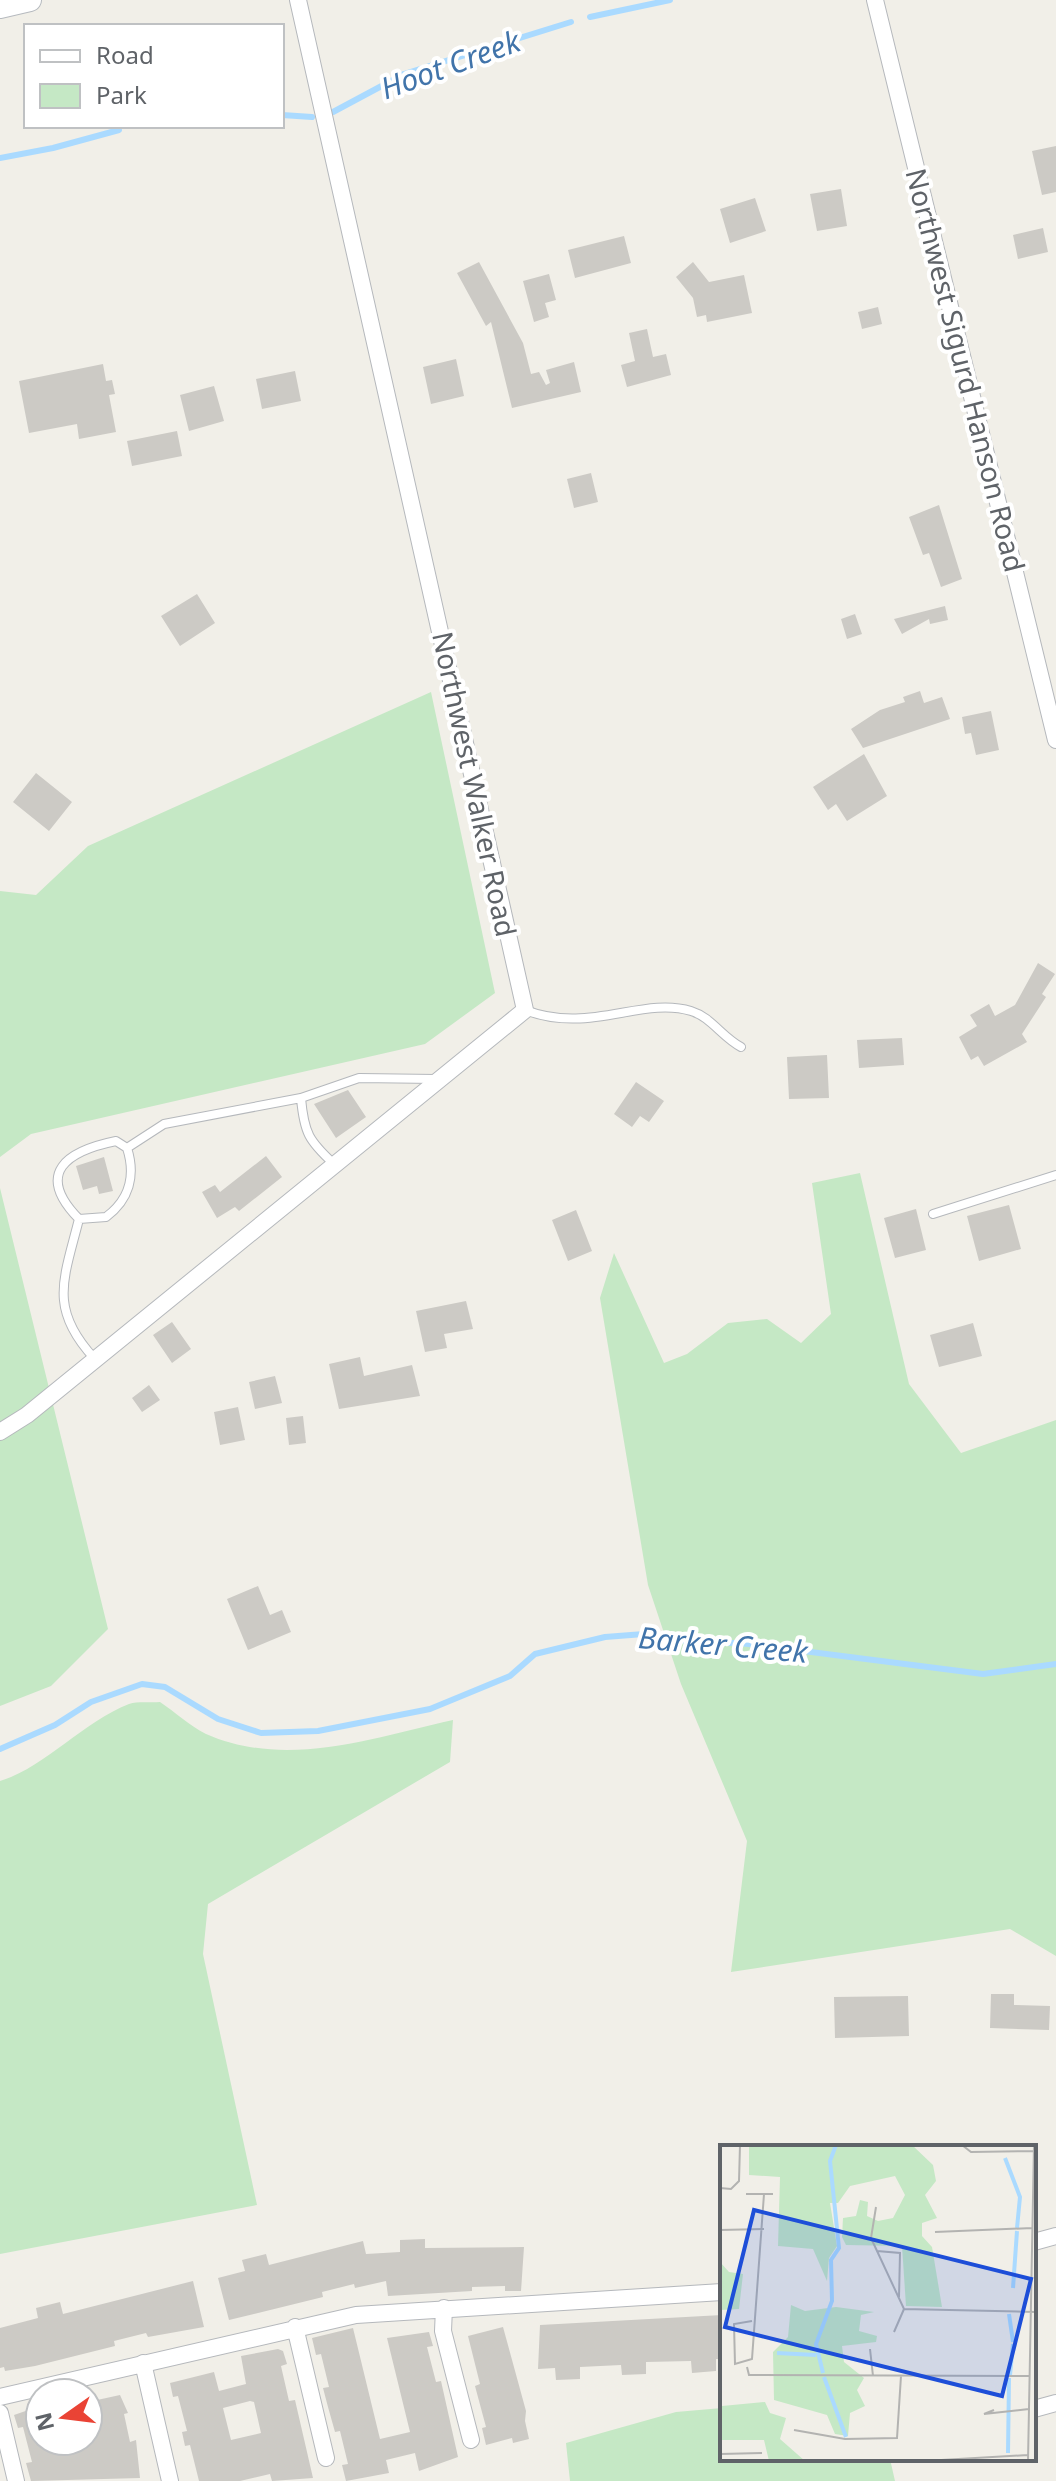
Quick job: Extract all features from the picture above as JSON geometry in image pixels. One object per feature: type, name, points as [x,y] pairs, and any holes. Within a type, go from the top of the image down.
[{"type":"main road","points":[[0,7],[30,0]]},
{"type":"street","name":"Northwest Walker Road","points":[[298,0],[525,1010]]},
{"type":"street","name":"Northwest Sigurd Hanson Road","points":[[875,0],[1056,740]]},
{"type":"street","points":[[0,1432],[81,1371],[525,1010]]},
{"type":"street","points":[[1036,2241],[1056,2236]]},
{"type":"street","points":[[0,2397],[295,2327],[379,2312],[720,2292]]},
{"type":"street","points":[[444,2308],[443,2331],[471,2440]]},
{"type":"street","points":[[295,2327],[326,2458]]},
{"type":"street","points":[[143,2363],[170,2481]]},
{"type":"street","points":[[1036,2408],[1056,2403]]},
{"type":"street","points":[[0,2413],[16,2481]]},
{"type":"lane","points":[[525,1010],[543,1017],[585,1021],[656,1010],[689,1010],[705,1017],[724,1039],[741,1047]]},
{"type":"lane","points":[[127,1148],[164,1124],[301,1098],[359,1078],[439,1080]]},
{"type":"lane","points":[[301,1098],[304,1129],[315,1146],[334,1164]]},
{"type":"lane","points":[[116,1141],[127,1148],[131,1161],[127,1195],[106,1217],[79,1219],[63,1203],[57,1182],[63,1161],[80,1150],[116,1141]]},
{"type":"lane","points":[[933,1214],[1056,1175]]},
{"type":"lane","points":[[79,1219],[61,1300],[75,1337],[94,1358]]},
{"type":"green space","points":[[431,692],[495,993],[425,1044],[31,1134],[0,1157],[0,891],[36,895],[88,846]]},
{"type":"green space","points":[[860,1173],[909,1384],[961,1453],[1056,1420],[1056,1956],[1010,1929],[731,1972],[747,1841],[681,1684],[648,1585],[600,1298],[614,1253],[664,1363],[687,1354],[728,1323],[767,1319],[801,1343],[831,1314],[812,1183]]},
{"type":"green space","points":[[0,1188],[108,1629],[51,1686],[0,1706]]},
{"type":"green space","points":[[160,1702],[206,1734],[236,1744],[267,1749],[329,1747],[453,1720],[450,1762],[208,1904],[203,1954],[257,2205],[0,2254],[0,1781],[32,1766],[112,1712],[133,1703]]},
{"type":"green space","points":[[720,2408],[720,2461],[890,2461],[895,2481],[570,2481],[566,2443],[676,2412]]},
{"type":"building","points":[[1056,146],[1056,192],[1042,195],[1032,151]]},
{"type":"building","points":[[841,189],[847,226],[817,231],[810,194]]},
{"type":"building","points":[[755,198],[766,231],[730,243],[720,209]]},
{"type":"building","points":[[1043,228],[1048,252],[1018,259],[1013,235]]},
{"type":"building","points":[[624,236],[631,263],[575,278],[568,250]]},
{"type":"building","points":[[479,262],[523,343],[531,374],[539,372],[546,385],[550,383],[546,370],[574,362],[581,392],[512,408],[491,322],[486,326],[457,273]]},
{"type":"building","points":[[693,262],[709,282],[744,275],[752,313],[707,322],[706,315],[697,317],[693,298],[676,277]]},
{"type":"building","points":[[549,274],[556,300],[545,303],[549,317],[534,322],[523,281]]},
{"type":"building","points":[[878,307],[882,324],[862,329],[858,312]]},
{"type":"building","points":[[647,329],[653,357],[666,354],[671,375],[627,387],[621,365],[635,361],[629,333]]},
{"type":"building","points":[[456,359],[464,396],[431,404],[423,367]]},
{"type":"building","points":[[103,364],[106,381],[112,380],[115,394],[109,395],[116,432],[79,439],[77,424],[29,433],[19,381]]},
{"type":"building","points":[[295,371],[301,401],[262,409],[256,379]]},
{"type":"building","points":[[214,386],[224,421],[189,431],[180,395]]},
{"type":"building","points":[[177,431],[182,456],[132,466],[127,441]]},
{"type":"building","points":[[591,473],[598,502],[574,508],[567,479]]},
{"type":"building","points":[[939,505],[962,579],[941,587],[929,553],[923,555],[909,517]]},
{"type":"building","points":[[197,594],[215,623],[180,646],[161,616]]},
{"type":"building","points":[[945,606],[948,620],[930,624],[929,619],[902,634],[894,619]]},
{"type":"building","points":[[855,614],[862,634],[847,639],[841,619]]},
{"type":"building","points":[[920,691],[924,703],[942,697],[950,719],[863,748],[851,729],[880,710],[905,702],[903,697]]},
{"type":"building","points":[[991,711],[999,750],[976,755],[971,733],[965,734],[962,717]]},
{"type":"building","points":[[864,754],[887,796],[847,821],[836,804],[828,810],[813,787]]},
{"type":"building","points":[[36,773],[72,802],[49,831],[13,802]]},
{"type":"building","points":[[1038,963],[1055,974],[1042,994],[1046,997],[1022,1034],[1027,1042],[984,1066],[978,1056],[971,1060],[959,1037],[977,1026],[970,1015],[989,1004],[995,1016],[1015,1005]]},
{"type":"building","points":[[902,1038],[904,1065],[859,1068],[857,1040]]},
{"type":"building","points":[[827,1055],[829,1098],[789,1099],[787,1057]]},
{"type":"building","points":[[636,1082],[664,1101],[649,1122],[640,1116],[632,1127],[614,1114]]},
{"type":"building","points":[[348,1090],[366,1117],[336,1138],[314,1104]]},
{"type":"building","points":[[266,1156],[282,1177],[239,1211],[235,1207],[217,1218],[202,1192],[215,1185],[220,1192]]},
{"type":"building","points":[[104,1157],[113,1191],[99,1194],[97,1186],[83,1190],[76,1166]]},
{"type":"building","points":[[1009,1205],[1021,1249],[979,1261],[967,1216]]},
{"type":"building","points":[[916,1209],[926,1250],[895,1258],[884,1218]]},
{"type":"building","points":[[576,1210],[592,1251],[568,1261],[552,1220]]},
{"type":"building","points":[[466,1301],[473,1329],[444,1334],[447,1348],[425,1352],[416,1311]]},
{"type":"building","points":[[172,1322],[191,1349],[172,1363],[153,1335]]},
{"type":"building","points":[[973,1323],[982,1356],[939,1367],[930,1335]]},
{"type":"building","points":[[360,1357],[364,1376],[412,1365],[420,1396],[339,1409],[329,1364]]},
{"type":"building","points":[[275,1376],[282,1403],[255,1409],[249,1382]]},
{"type":"building","points":[[149,1385],[160,1400],[142,1412],[132,1398]]},
{"type":"building","points":[[238,1407],[245,1440],[220,1445],[214,1412]]},
{"type":"building","points":[[303,1416],[306,1443],[289,1445],[286,1418]]},
{"type":"building","points":[[258,1586],[270,1615],[282,1610],[291,1632],[248,1650],[227,1599]]},
{"type":"building","points":[[991,1994],[1014,1994],[1014,2005],[1050,2006],[1049,2030],[990,2028]]},
{"type":"building","points":[[908,1996],[909,2036],[835,2038],[834,1997]]},
{"type":"building","points":[[425,2239],[425,2248],[524,2247],[521,2291],[505,2291],[505,2286],[472,2287],[472,2291],[388,2296],[386,2281],[355,2288],[354,2284],[322,2292],[323,2297],[229,2320],[218,2278],[245,2271],[242,2260],[266,2254],[269,2265],[363,2241],[366,2254],[400,2252],[400,2240]]},
{"type":"building","points":[[193,2281],[204,2327],[148,2337],[146,2333],[114,2341],[115,2346],[35,2366],[5,2371],[4,2367],[0,2368],[0,2328],[38,2318],[36,2308],[60,2302],[63,2314]]},
{"type":"building","points":[[720,2315],[720,2359],[716,2359],[716,2371],[692,2373],[691,2361],[646,2362],[646,2374],[622,2375],[621,2365],[580,2367],[580,2379],[556,2380],[555,2368],[538,2369],[540,2325]]},
{"type":"building","points":[[503,2327],[526,2411],[529,2439],[513,2443],[512,2438],[486,2445],[482,2428],[486,2427],[475,2386],[480,2384],[468,2336]]},
{"type":"building","points":[[353,2328],[380,2439],[410,2432],[387,2338],[429,2332],[433,2346],[427,2347],[436,2382],[441,2381],[458,2457],[419,2471],[415,2453],[386,2460],[389,2473],[346,2481],[342,2465],[348,2464],[340,2431],[335,2432],[323,2388],[329,2387],[321,2354],[316,2355],[312,2338]]},
{"type":"building","points":[[278,2349],[283,2351],[287,2364],[281,2366],[289,2401],[295,2400],[313,2478],[272,2481],[270,2474],[240,2481],[199,2481],[190,2445],[185,2446],[182,2432],[187,2431],[178,2396],[173,2397],[170,2383],[214,2372],[219,2391],[246,2384],[241,2356]],"holes":[[[254,2402],[261,2433],[231,2440],[223,2408]]]},
{"type":"building","points":[[120,2395],[128,2413],[124,2414],[130,2442],[136,2440],[140,2478],[31,2481],[26,2463],[32,2462],[31,2457],[104,2457],[104,2398]]},
{"type":"building","points":[[24,2412],[24,2431],[23,2427],[18,2428],[14,2415]]},
{"type":"waterway","name":"Hoot Creek","points":[[590,17],[670,0]]},
{"type":"waterway","name":"Hoot Creek","points":[[333,112],[404,74],[571,22]]},
{"type":"waterway","name":"Hoot Creek","points":[[284,115],[312,117]]},
{"type":"waterway","name":"Hoot Creek","points":[[0,158],[53,148],[119,130]]},
{"type":"waterway","name":"Barker Creek","points":[[0,1749],[55,1725],[91,1702],[142,1684],[165,1687],[218,1719],[261,1733],[318,1731],[430,1709],[510,1676],[535,1654],[605,1637],[644,1634],[699,1643],[740,1643],[983,1674],[1056,1664]]}]
